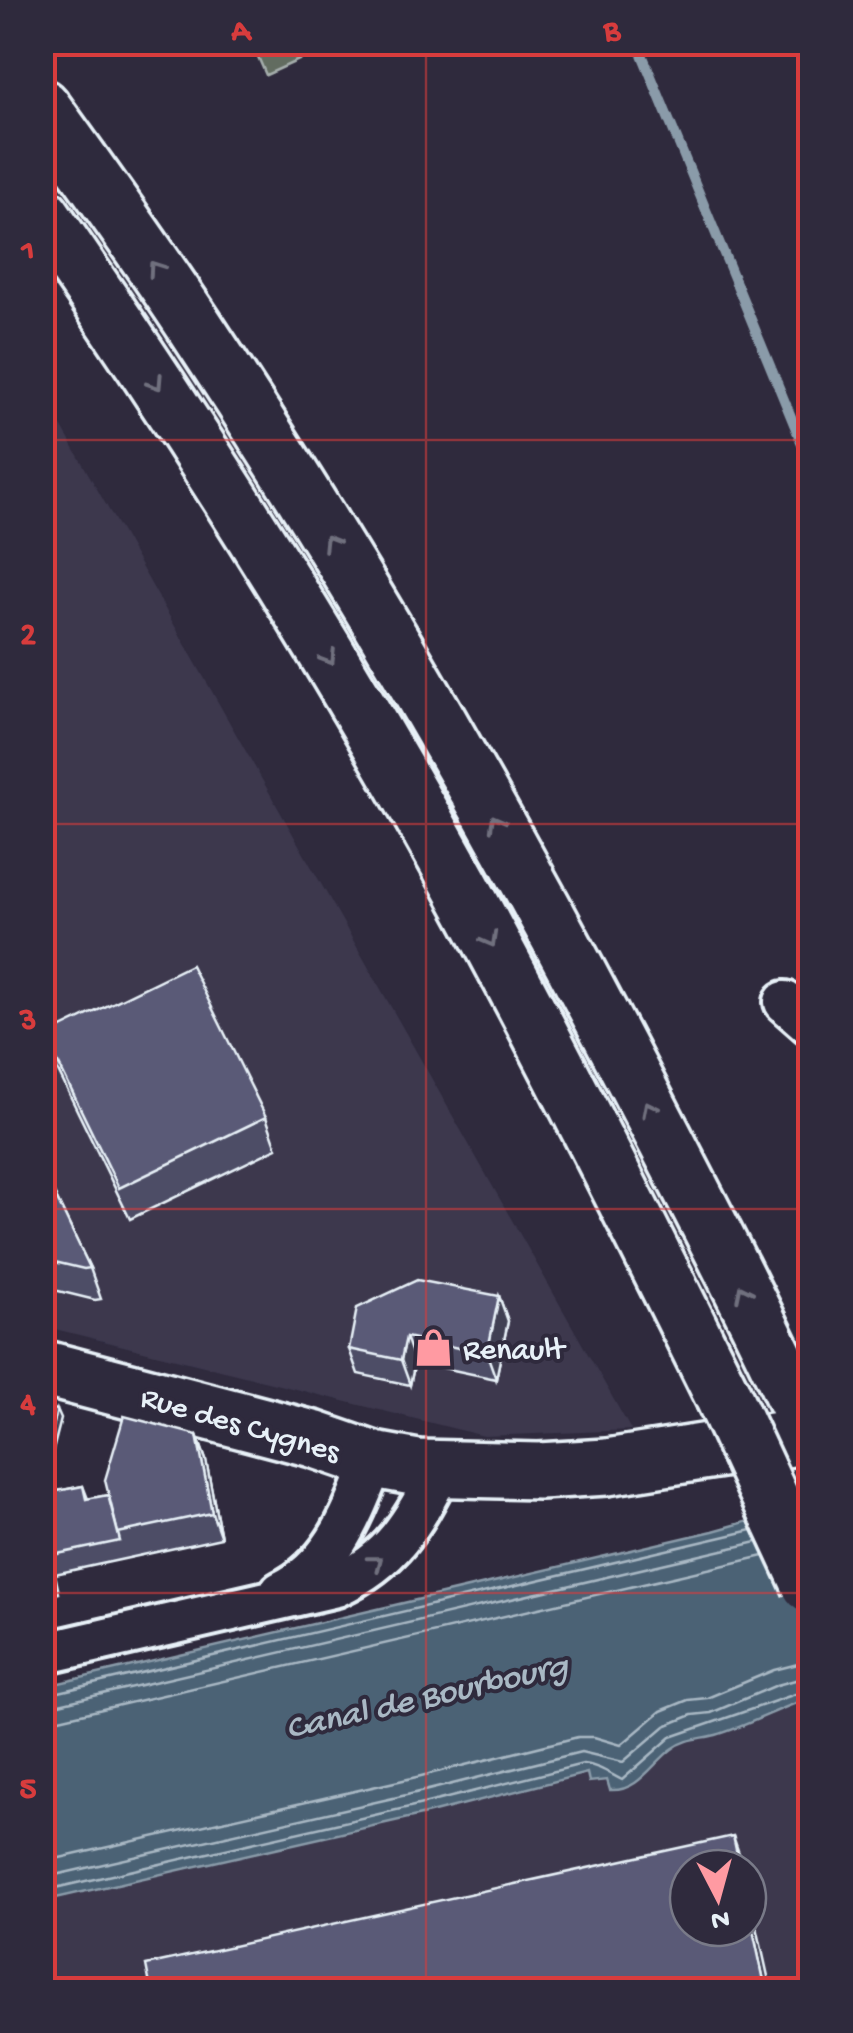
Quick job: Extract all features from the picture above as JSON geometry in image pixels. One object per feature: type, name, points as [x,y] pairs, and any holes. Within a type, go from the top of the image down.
[{"type":"main road","points":[[42,106],[228,378],[414,679],[594,1004],[810,1433]]},
{"type":"main road","points":[[42,215],[226,492],[392,764],[507,970],[640,1227],[724,1396],[810,1584]]},
{"type":"main road","name":"Rue des Cygnes","points":[[42,1368],[313,1439],[374,1460],[440,1469],[539,1471],[607,1467],[810,1433]]},
{"type":"street","points":[[253,1606],[291,1587],[318,1567],[346,1526],[374,1460]]},
{"type":"street","points":[[42,1654],[318,1592],[385,1556],[409,1528],[440,1469]]},
{"type":"shaded area","points":[[252,43],[336,43],[266,75]]},
{"type":"shaded area","points":[[42,392],[631,1430],[484,1436],[43,1326]]},
{"type":"shaded area","points":[[810,1698],[810,1990],[43,1990],[42,1901],[588,1773],[634,1785],[675,1746],[716,1735]]},
{"type":"water","name":"Canal de Bourbourg","points":[[810,1504],[810,1698],[728,1731],[683,1743],[629,1787],[610,1790],[607,1780],[589,1782],[587,1773],[43,1901],[42,1687],[713,1531]]},
{"type":"building","points":[[191,965],[266,1117],[119,1188],[45,1036]]},
{"type":"building","points":[[42,1168],[90,1268],[42,1259]]},
{"type":"building","points":[[417,1280],[499,1296],[487,1354],[406,1337],[401,1360],[349,1349],[357,1308]]},
{"type":"building","points":[[42,1405],[57,1410],[45,1461],[42,1460]]},
{"type":"building","points":[[124,1416],[197,1435],[212,1513],[118,1533],[105,1480]]},
{"type":"building","points":[[83,1486],[86,1499],[108,1495],[120,1541],[48,1556],[53,1576],[42,1578],[42,1494]]},
{"type":"building","points":[[733,1836],[736,1848],[678,1848]]},
{"type":"building","points":[[668,1850],[668,1948],[757,1948],[766,1990],[151,1990],[146,1965]]},
{"type":"waterway","points":[[637,42],[810,463]]},
{"type":"place","name":"Renault","points":[[433,1347]]}]
